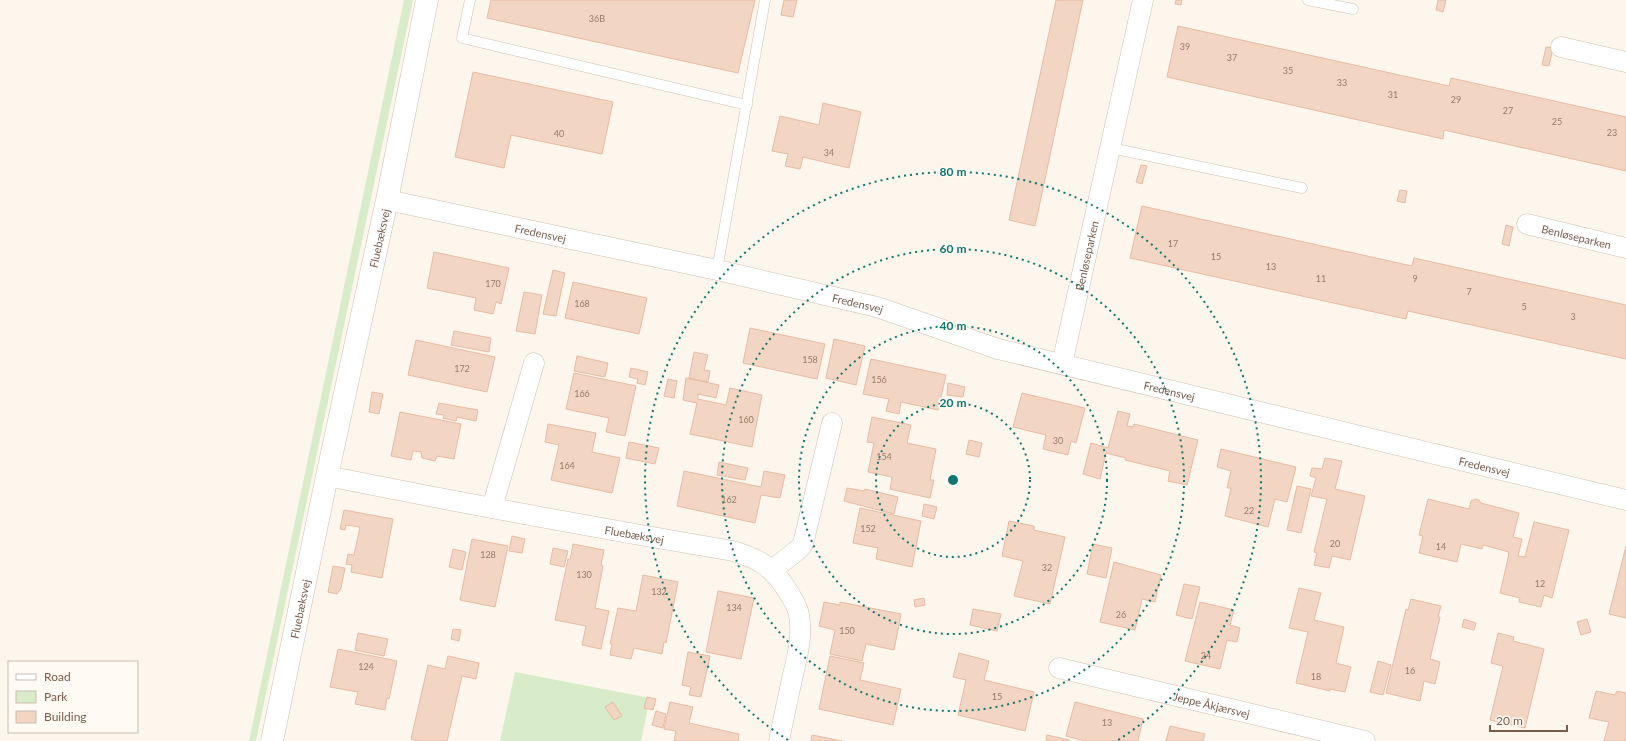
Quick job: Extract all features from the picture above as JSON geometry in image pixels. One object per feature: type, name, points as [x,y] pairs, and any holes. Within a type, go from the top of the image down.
[{"type":"street","name":"Fluebæksvej","points":[[272,741],[327,476],[387,200],[427,0]]},
{"type":"street","name":"Benløseparken","points":[[1062,364],[1143,0]]},
{"type":"street","points":[[1561,47],[1626,62]]},
{"type":"street","name":"Fredensvej","points":[[387,200],[717,270],[877,307],[998,350],[1062,364],[1626,500]]},
{"type":"street","name":"Benløseparken","points":[[1527,224],[1626,248]]},
{"type":"street","points":[[492,508],[534,363]]},
{"type":"street","points":[[772,570],[799,549],[803,544],[832,423]]},
{"type":"street","name":"Fluebæksvej","points":[[327,476],[554,521],[612,529],[733,551],[751,556],[772,570],[783,584],[795,604],[799,615],[800,629],[797,657],[779,741]]},
{"type":"street","name":"Jeppe Åkjærsvej","points":[[1059,668],[1365,741]]},
{"type":"lane","points":[[470,0],[462,38],[746,104]]},
{"type":"lane","points":[[717,270],[766,0]]},
{"type":"lane","points":[[1308,0],[1353,9]]},
{"type":"lane","points":[[1110,148],[1302,188]]},
{"type":"green space","points":[[404,0],[413,0],[256,741],[249,741]]},
{"type":"green space","points":[[515,672],[650,698],[641,741],[500,741]]},
{"type":"building","points":[[491,0],[755,0],[738,73],[487,18]]},
{"type":"building","points":[[784,0],[797,0],[793,17],[781,15]]},
{"type":"building","points":[[1056,0],[1083,0],[1035,226],[1009,220]]},
{"type":"building","points":[[1176,0],[1182,0],[1181,5],[1175,4]]},
{"type":"building","points":[[1438,0],[1446,0],[1443,12],[1436,10]]},
{"type":"building","points":[[1178,26],[1449,86],[1451,78],[1626,117],[1626,171],[1444,130],[1443,139],[1167,77]]},
{"type":"building","points":[[1546,47],[1553,48],[1549,66],[1542,65]]},
{"type":"building","points":[[473,72],[613,102],[602,154],[511,135],[504,168],[455,157]]},
{"type":"building","points":[[823,103],[861,112],[849,168],[803,157],[800,169],[785,166],[788,154],[772,151],[780,116],[819,125]]},
{"type":"building","points":[[1141,165],[1147,166],[1142,184],[1136,182]]},
{"type":"building","points":[[1400,190],[1407,191],[1405,203],[1397,201]]},
{"type":"building","points":[[1142,206],[1412,266],[1414,258],[1626,305],[1626,359],[1408,311],[1406,319],[1130,258]]},
{"type":"building","points":[[1506,225],[1513,227],[1509,246],[1502,244]]},
{"type":"building","points":[[434,252],[509,268],[501,304],[496,302],[493,314],[474,310],[476,298],[427,288]]},
{"type":"building","points":[[553,270],[565,273],[556,316],[543,314]]},
{"type":"building","points":[[573,282],[647,298],[639,334],[565,318]]},
{"type":"building","points":[[524,292],[542,295],[535,334],[516,331]]},
{"type":"building","points":[[750,328],[825,344],[817,379],[743,363]]},
{"type":"building","points":[[454,331],[491,338],[489,352],[451,345]]},
{"type":"building","points":[[834,339],[865,346],[856,385],[826,378]]},
{"type":"building","points":[[416,340],[495,357],[487,392],[408,375]]},
{"type":"building","points":[[694,352],[708,355],[704,370],[710,371],[708,382],[689,378]]},
{"type":"building","points":[[577,356],[608,363],[605,377],[574,371]]},
{"type":"building","points":[[871,359],[946,375],[938,410],[901,402],[899,414],[886,411],[889,399],[863,394]]},
{"type":"building","points":[[631,368],[648,372],[645,385],[637,383],[638,379],[629,377]]},
{"type":"building","points":[[574,373],[636,386],[625,436],[606,432],[609,418],[566,409]]},
{"type":"building","points":[[686,378],[719,385],[716,398],[698,394],[698,399],[726,405],[730,388],[762,395],[752,447],[690,434],[697,403],[683,400]]},
{"type":"building","points":[[668,379],[677,381],[674,398],[664,396]]},
{"type":"building","points":[[948,383],[965,387],[963,397],[947,395]]},
{"type":"building","points":[[372,392],[383,394],[379,414],[369,412]]},
{"type":"building","points":[[1022,393],[1085,408],[1076,443],[1071,441],[1068,455],[1043,449],[1046,435],[1013,427]]},
{"type":"building","points":[[439,403],[478,410],[476,421],[457,417],[456,421],[443,418],[444,415],[436,414]]},
{"type":"building","points":[[1118,411],[1130,414],[1127,426],[1133,427],[1134,424],[1198,440],[1187,485],[1168,481],[1170,471],[1125,460],[1126,458],[1106,453],[1100,479],[1083,474],[1091,443],[1108,448]]},
{"type":"building","points":[[400,412],[461,424],[454,459],[437,456],[435,461],[422,458],[421,452],[413,451],[411,460],[391,456]]},
{"type":"building","points":[[872,417],[911,425],[907,443],[936,449],[930,480],[934,480],[930,498],[890,489],[892,477],[868,472],[874,443],[867,442]]},
{"type":"building","points":[[548,424],[596,433],[592,452],[620,458],[612,493],[551,480],[559,445],[545,442]]},
{"type":"building","points":[[969,440],[982,443],[979,457],[966,454]]},
{"type":"building","points":[[629,442],[659,448],[655,464],[626,458]]},
{"type":"building","points":[[1221,449],[1296,467],[1287,502],[1275,499],[1268,527],[1225,516],[1231,488],[1227,488],[1231,471],[1217,467]]},
{"type":"building","points":[[1325,458],[1342,461],[1335,489],[1365,496],[1350,560],[1332,556],[1329,568],[1314,565],[1317,553],[1314,552],[1327,499],[1311,496],[1316,478],[1310,476],[1312,468],[1322,469]]},
{"type":"building","points":[[719,462],[748,468],[745,480],[717,475]]},
{"type":"building","points":[[684,471],[761,487],[764,471],[785,475],[780,498],[761,495],[755,523],[677,506]]},
{"type":"building","points":[[1297,486],[1311,489],[1301,533],[1287,530]]},
{"type":"building","points":[[847,488],[864,491],[865,489],[898,497],[894,514],[844,501]]},
{"type":"building","points":[[1428,499],[1469,509],[1471,501],[1475,499],[1479,500],[1481,503],[1519,513],[1513,537],[1522,539],[1518,556],[1525,557],[1534,522],[1569,530],[1552,598],[1544,595],[1541,607],[1519,602],[1520,598],[1500,593],[1509,552],[1483,545],[1482,549],[1461,544],[1457,562],[1419,553],[1423,536],[1419,535]]},
{"type":"building","points":[[924,504],[937,507],[934,519],[922,516]]},
{"type":"building","points":[[860,508],[921,521],[912,567],[876,559],[878,548],[853,543]]},
{"type":"building","points":[[344,510],[393,519],[382,578],[351,572],[352,565],[346,564],[348,554],[354,555],[360,527],[346,525],[345,530],[340,529]]},
{"type":"building","points":[[1009,521],[1034,526],[1034,530],[1065,537],[1050,604],[1014,596],[1023,561],[1002,556]]},
{"type":"building","points":[[512,536],[525,539],[522,553],[509,551]]},
{"type":"building","points":[[472,539],[508,546],[495,607],[460,600]]},
{"type":"building","points":[[573,544],[604,550],[601,565],[603,566],[595,608],[609,611],[601,649],[582,645],[586,626],[555,620],[568,559],[570,560]]},
{"type":"building","points":[[1093,544],[1112,548],[1106,578],[1087,574]]},
{"type":"building","points":[[1626,546],[1626,618],[1609,614]]},
{"type":"building","points":[[553,548],[568,551],[564,567],[550,564]]},
{"type":"building","points":[[453,549],[466,552],[462,570],[449,567]]},
{"type":"building","points":[[1114,562],[1161,575],[1155,602],[1142,599],[1135,630],[1100,622]]},
{"type":"building","points":[[333,566],[345,568],[341,588],[337,594],[328,592]]},
{"type":"building","points":[[643,575],[678,582],[666,643],[664,642],[662,654],[634,648],[631,659],[610,655],[612,644],[610,644],[618,608],[636,611]]},
{"type":"building","points":[[1184,584],[1200,587],[1192,619],[1176,615]]},
{"type":"building","points":[[1299,588],[1321,593],[1314,620],[1344,627],[1336,663],[1351,667],[1345,692],[1330,689],[1330,691],[1296,683],[1308,632],[1289,628]]},
{"type":"building","points":[[718,591],[754,598],[741,659],[706,652]]},
{"type":"building","points":[[924,598],[925,605],[915,607],[914,600]]},
{"type":"building","points":[[1411,599],[1441,606],[1438,617],[1440,617],[1430,659],[1440,662],[1435,684],[1424,681],[1420,701],[1386,693],[1406,609],[1408,610]]},
{"type":"building","points":[[824,602],[840,605],[840,602],[901,614],[894,650],[866,644],[862,661],[830,654],[835,630],[819,626]]},
{"type":"building","points":[[1200,602],[1234,610],[1230,625],[1240,628],[1237,642],[1227,640],[1220,669],[1185,661]]},
{"type":"building","points":[[973,609],[1001,614],[997,631],[970,625]]},
{"type":"building","points":[[1464,619],[1476,623],[1474,630],[1462,627]]},
{"type":"building","points":[[1587,619],[1591,632],[1581,635],[1577,622]]},
{"type":"building","points":[[453,629],[461,630],[459,641],[451,639]]},
{"type":"building","points":[[358,633],[388,639],[384,656],[355,650]]},
{"type":"building","points":[[1498,633],[1514,637],[1513,641],[1544,649],[1525,728],[1490,720],[1503,666],[1491,663]]},
{"type":"building","points":[[338,649],[397,661],[389,699],[387,698],[385,710],[355,704],[358,692],[330,687]]},
{"type":"building","points":[[688,652],[710,656],[701,697],[689,695],[691,687],[682,685]]},
{"type":"building","points":[[959,653],[989,661],[984,680],[1034,692],[1025,731],[958,715],[966,680],[953,677]]},
{"type":"building","points":[[448,656],[479,663],[476,679],[462,676],[447,741],[418,741],[411,739],[428,665],[445,669]]},
{"type":"building","points":[[830,656],[864,663],[860,680],[901,689],[893,725],[819,709]]},
{"type":"building","points":[[1378,661],[1391,665],[1383,695],[1370,692]]},
{"type":"building","points":[[1596,691],[1615,695],[1617,691],[1626,693],[1626,741],[1604,741],[1609,722],[1589,718]]},
{"type":"building","points":[[647,697],[656,699],[653,710],[644,708]]},
{"type":"building","points":[[613,702],[622,716],[614,720],[605,707]]},
{"type":"building","points":[[670,702],[693,707],[689,723],[739,734],[738,741],[674,741],[676,731],[664,729]]},
{"type":"building","points":[[1075,702],[1143,719],[1138,741],[1085,741],[1066,736]]},
{"type":"building","points":[[656,711],[666,714],[663,728],[652,725]]},
{"type":"building","points":[[1170,726],[1205,734],[1203,741],[1166,741]]},
{"type":"building","points":[[812,735],[842,741],[811,741]]},
{"type":"building","points":[[1047,735],[1069,740],[1069,741],[1046,741]]}]
